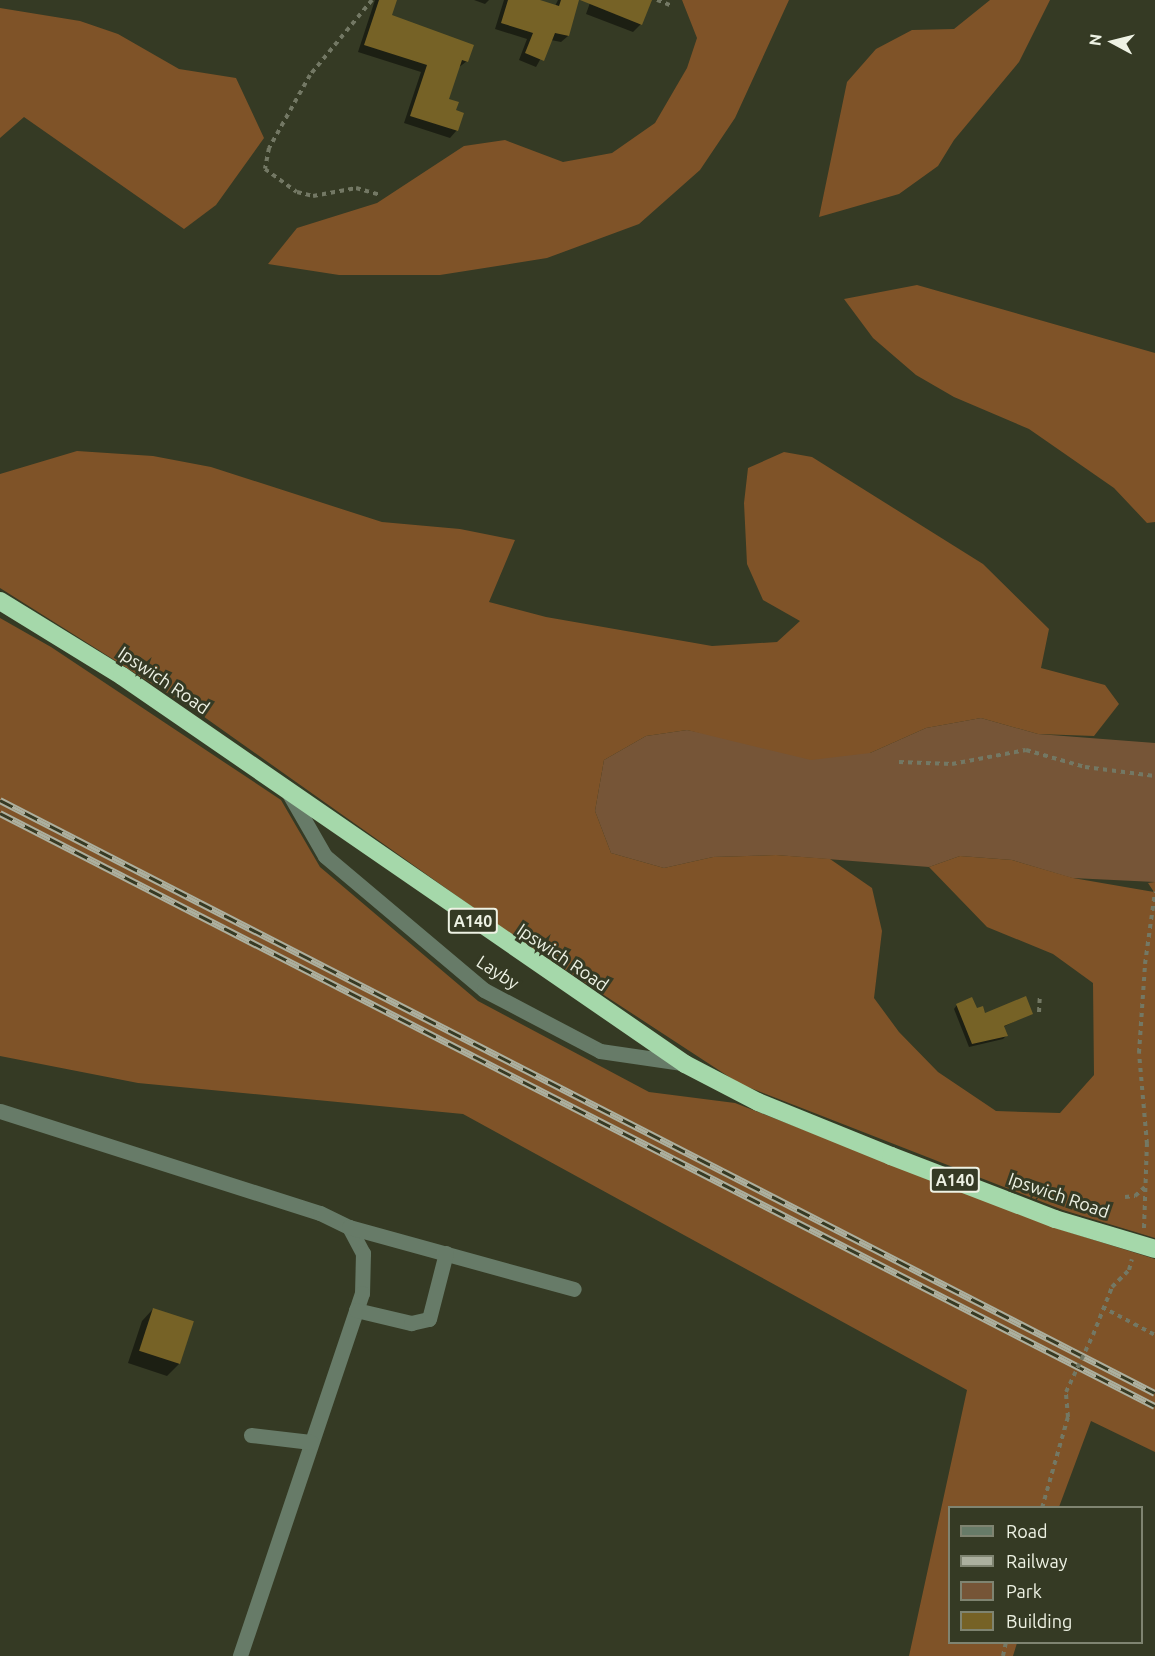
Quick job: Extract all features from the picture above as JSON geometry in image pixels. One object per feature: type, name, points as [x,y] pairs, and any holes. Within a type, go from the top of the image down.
[{"type":"highway","name":"Ipswich Road","points":[[0,601],[112,670],[287,789],[505,943],[685,1064],[758,1102],[891,1156],[1055,1219],[1141,1247]]},
{"type":"lane","name":"Layby","points":[[287,789],[325,855],[484,990],[600,1051],[685,1064]]},
{"type":"lane","points":[[0,1111],[320,1213],[349,1227],[574,1289]]},
{"type":"lane","points":[[240,1656],[357,1310],[364,1275],[363,1253],[349,1227]]},
{"type":"lane","points":[[357,1310],[411,1323],[429,1319],[446,1253]]},
{"type":"lane","points":[[250,1436],[311,1442]]},
{"type":"path","points":[[372,0],[310,75],[269,148],[265,168],[297,192],[314,196],[356,188],[380,195]]},
{"type":"path","points":[[657,0],[670,5]]},
{"type":"path","points":[[899,762],[952,764],[1026,750],[1084,767],[1155,776]]},
{"type":"path","points":[[1043,1506],[1068,1417],[1066,1392],[1112,1287],[1129,1270],[1141,1247],[1147,1144],[1139,1053],[1144,964],[1155,892]]},
{"type":"path","points":[[1039,1012],[1040,995]]},
{"type":"path","points":[[1125,1197],[1135,1196],[1145,1186]]},
{"type":"path","points":[[1102,1307],[1155,1335]]},
{"type":"green space","points":[[981,718],[1038,734],[1155,743],[1155,882],[1072,878],[1012,860],[960,856],[929,867],[776,855],[713,857],[664,868],[611,853],[595,811],[604,760],[646,736],[687,730],[748,742],[870,753],[926,728]]},
{"type":"shaded area","points":[[682,0],[789,0],[735,118],[700,170],[639,224],[547,258],[440,275],[339,275],[268,264],[297,228],[377,203],[464,146],[505,140],[563,162],[612,153],[655,123],[687,68],[697,38]]},
{"type":"shaded area","points":[[990,0],[1050,0],[1019,62],[954,140],[938,166],[899,194],[819,217],[847,82],[876,49],[912,30],[954,29]]},
{"type":"shaded area","points":[[0,8],[80,21],[118,34],[179,69],[236,78],[264,138],[216,205],[184,229],[24,117],[0,138]]},
{"type":"shaded area","points":[[917,285],[1155,353],[1155,522],[1147,523],[1114,488],[1029,429],[954,397],[916,375],[873,338],[844,299]]},
{"type":"shaded area","points":[[77,451],[153,456],[211,467],[382,522],[460,529],[515,540],[489,602],[546,617],[712,646],[777,642],[800,621],[763,600],[747,564],[744,503],[748,468],[784,452],[812,457],[983,564],[1049,629],[1041,668],[1105,685],[1119,704],[1094,736],[1038,734],[981,718],[926,728],[870,753],[811,760],[687,730],[646,736],[604,760],[595,811],[611,853],[664,868],[713,857],[776,855],[830,859],[872,888],[882,931],[874,998],[899,1032],[938,1072],[996,1111],[1060,1113],[1094,1075],[1093,983],[1053,954],[987,927],[929,867],[960,856],[1012,860],[1073,878],[1154,892],[1148,883],[1155,882],[1155,1238],[1063,1210],[740,1084],[512,935],[200,714],[0,588],[0,474]]},
{"type":"shaded area","points":[[0,618],[51,647],[281,800],[320,867],[478,1001],[649,1092],[735,1103],[1059,1229],[1155,1259],[1155,1452],[1091,1421],[1059,1506],[948,1506],[948,1644],[1017,1644],[1013,1656],[909,1656],[967,1390],[463,1114],[138,1083],[0,1056]]},
{"type":"building","points":[[379,0],[397,0],[392,15],[474,45],[468,62],[462,60],[449,99],[459,102],[456,110],[464,113],[458,131],[410,116],[427,65],[364,45]]},
{"type":"building","points":[[508,0],[540,0],[559,6],[561,0],[579,0],[569,36],[555,33],[544,61],[525,53],[533,33],[501,23]]},
{"type":"building","points":[[580,0],[652,0],[642,25]]},
{"type":"building","points":[[1026,996],[1033,1014],[1004,1026],[1008,1036],[972,1044],[956,1004],[972,997],[977,1008],[983,1006],[985,1013]]},
{"type":"building","points":[[153,1308],[194,1321],[180,1364],[139,1351]]},
{"type":"railway","points":[[0,800],[1155,1393]]},
{"type":"railway","points":[[0,813],[1155,1406]]}]
